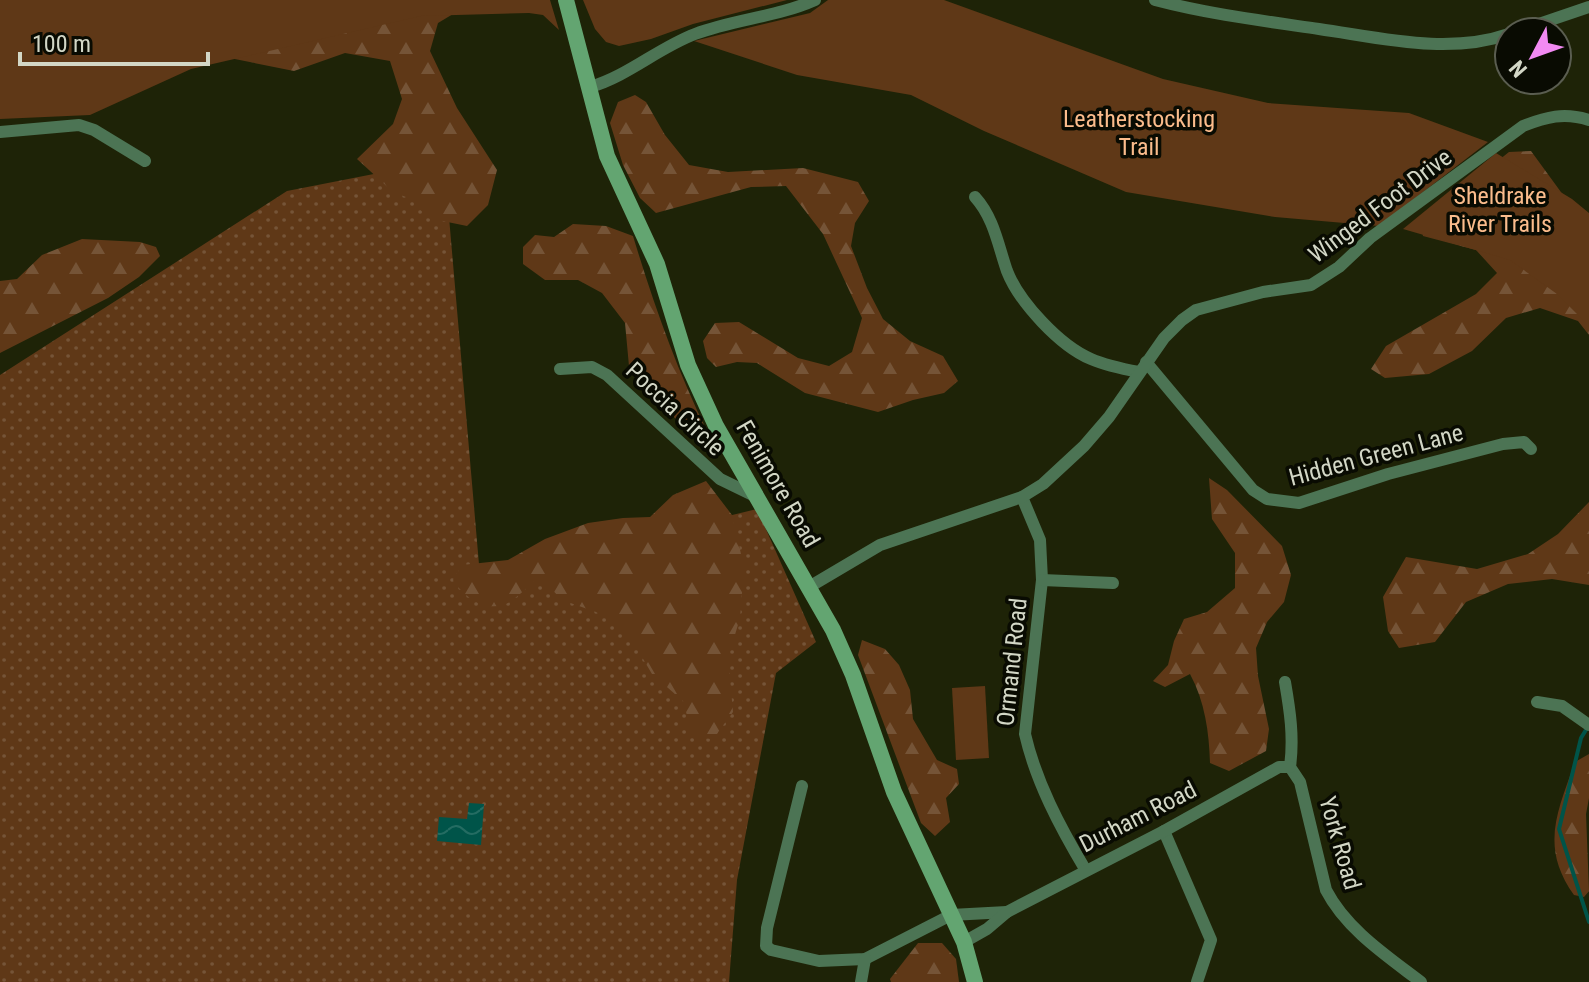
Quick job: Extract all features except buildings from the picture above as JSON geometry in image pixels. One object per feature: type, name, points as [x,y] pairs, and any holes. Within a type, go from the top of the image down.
[{"type":"street","name":"Fenimore Road","points":[[566,0],[607,156],[657,264],[688,365],[716,426],[833,630],[853,675],[894,792],[964,942],[975,982]]},
{"type":"street","points":[[590,87],[604,83],[670,44],[696,34],[793,10],[815,0]]},
{"type":"street","points":[[1155,0],[1264,21],[1423,44],[1451,45],[1493,39]]},
{"type":"street","points":[[1562,16],[1589,7]]},
{"type":"street","name":"Winged Foot Drive","points":[[809,587],[880,545],[1022,497],[1043,484],[1084,446],[1109,417],[1164,338],[1196,310],[1263,292],[1311,285],[1523,126],[1545,117],[1562,115],[1589,120]]},
{"type":"street","points":[[0,132],[79,125],[94,130],[145,161]]},
{"type":"street","points":[[975,197],[987,211],[1009,275],[1020,296],[1060,339],[1088,358],[1112,367],[1143,367]]},
{"type":"street","name":"Poccia Circle","points":[[560,369],[592,367],[607,375],[713,473],[757,497]]},
{"type":"street","name":"Hidden Green Lane","points":[[1143,367],[1253,490],[1267,499],[1299,503],[1388,474],[1503,444],[1524,442],[1531,449]]},
{"type":"street","name":"Ormand Road","points":[[1022,497],[1040,540],[1042,580],[1025,734],[1030,757],[1052,807],[1085,869]]},
{"type":"street","points":[[1042,580],[1113,583]]},
{"type":"street","name":"York Road","points":[[1285,682],[1291,717],[1290,767],[1300,782],[1321,873],[1333,904],[1361,934],[1421,982]]},
{"type":"street","points":[[1537,702],[1562,706],[1585,723]]},
{"type":"street","name":"Durham Road","points":[[964,942],[987,929],[1007,912],[1085,869],[1164,831],[1279,767],[1290,767]]},
{"type":"street","points":[[802,786],[767,928],[766,946],[783,955],[819,961],[865,959],[951,915]]},
{"type":"street","points":[[1164,831],[1211,940],[1197,982]]},
{"type":"street","name":"Durham Road","points":[[951,915],[1007,912]]},
{"type":"street","points":[[861,982],[865,959]]},
{"type":"green space","points":[[0,0],[463,8],[438,23],[430,51],[457,108],[497,170],[488,205],[467,226],[428,218],[411,199],[393,192],[357,159],[393,124],[402,99],[390,61],[345,53],[294,71],[205,53]]},
{"type":"green space","points":[[0,0],[550,0],[559,30],[543,15],[529,13],[421,16],[191,69],[90,115],[0,119]]},
{"type":"green space","points":[[583,0],[787,0],[619,46],[606,42],[595,29]]},
{"type":"green space","name":"Leatherstocking Trail","points":[[828,0],[944,0],[1163,79],[1268,103],[1409,113],[1488,142],[1379,226],[1275,217],[1126,192],[984,131],[911,95],[797,75],[694,41],[810,13]]},
{"type":"green space","points":[[635,95],[646,102],[665,135],[689,165],[728,172],[803,168],[858,182],[869,201],[855,223],[851,246],[867,288],[883,319],[910,341],[943,356],[958,381],[944,393],[878,412],[805,393],[757,363],[737,362],[716,367],[707,358],[703,341],[715,323],[739,322],[798,358],[829,366],[852,352],[862,318],[823,234],[786,186],[751,187],[656,213],[640,198],[623,165],[610,123],[618,102]]},
{"type":"green space","points":[[1531,151],[1566,199],[1589,219],[1589,335],[1578,321],[1540,308],[1506,318],[1472,351],[1429,374],[1385,378],[1371,369],[1386,346],[1476,294],[1497,273],[1476,250],[1423,236],[1420,223],[1509,152]]},
{"type":"green space","name":"Sheldrake River Trails","points":[[1496,153],[1572,199],[1589,213],[1589,326],[1557,294],[1510,260],[1403,229]]},
{"type":"green space","points":[[384,172],[449,217],[480,576],[757,509],[816,642],[776,673],[737,880],[729,982],[0,982],[0,375],[287,191]]},
{"type":"green space","points":[[573,224],[606,226],[633,236],[666,335],[707,431],[697,438],[645,391],[629,366],[625,323],[602,293],[578,280],[545,280],[523,264],[523,247],[535,235],[554,237]]},
{"type":"green space","points":[[82,239],[140,242],[156,247],[160,256],[139,277],[108,298],[0,353],[0,281],[17,279],[42,255]]},
{"type":"green space","points":[[1209,478],[1227,490],[1282,546],[1291,575],[1284,602],[1267,622],[1256,648],[1258,676],[1269,729],[1266,751],[1229,771],[1210,763],[1205,717],[1190,674],[1165,687],[1153,681],[1168,665],[1184,619],[1207,612],[1235,588],[1235,553],[1212,519]]},
{"type":"green space","points":[[706,481],[732,515],[744,567],[740,618],[728,658],[733,712],[713,739],[693,737],[683,701],[652,674],[626,630],[596,612],[562,600],[540,577],[513,600],[496,606],[474,601],[453,580],[462,565],[508,560],[545,539],[588,523],[650,517],[673,495]]},
{"type":"green space","points":[[1589,502],[1589,585],[1552,579],[1508,584],[1466,602],[1435,642],[1399,648],[1388,631],[1383,597],[1406,557],[1477,569],[1528,554],[1558,534]]},
{"type":"green space","points":[[862,640],[885,649],[899,665],[910,690],[913,719],[937,760],[957,769],[959,784],[946,798],[950,822],[935,836],[921,823],[858,655]]},
{"type":"green space","points":[[985,686],[989,758],[956,760],[952,688]]},
{"type":"green space","points":[[1589,754],[1586,814],[1589,891],[1584,897],[1574,895],[1564,878],[1557,861],[1555,830],[1575,762]]},
{"type":"green space","points":[[918,943],[942,943],[956,959],[959,982],[891,982],[890,979]]},
{"type":"water","points":[[469,803],[484,804],[481,845],[437,841],[439,817],[467,819]]},
{"type":"waterway","points":[[1589,725],[1581,738],[1559,829],[1589,922]]}]
